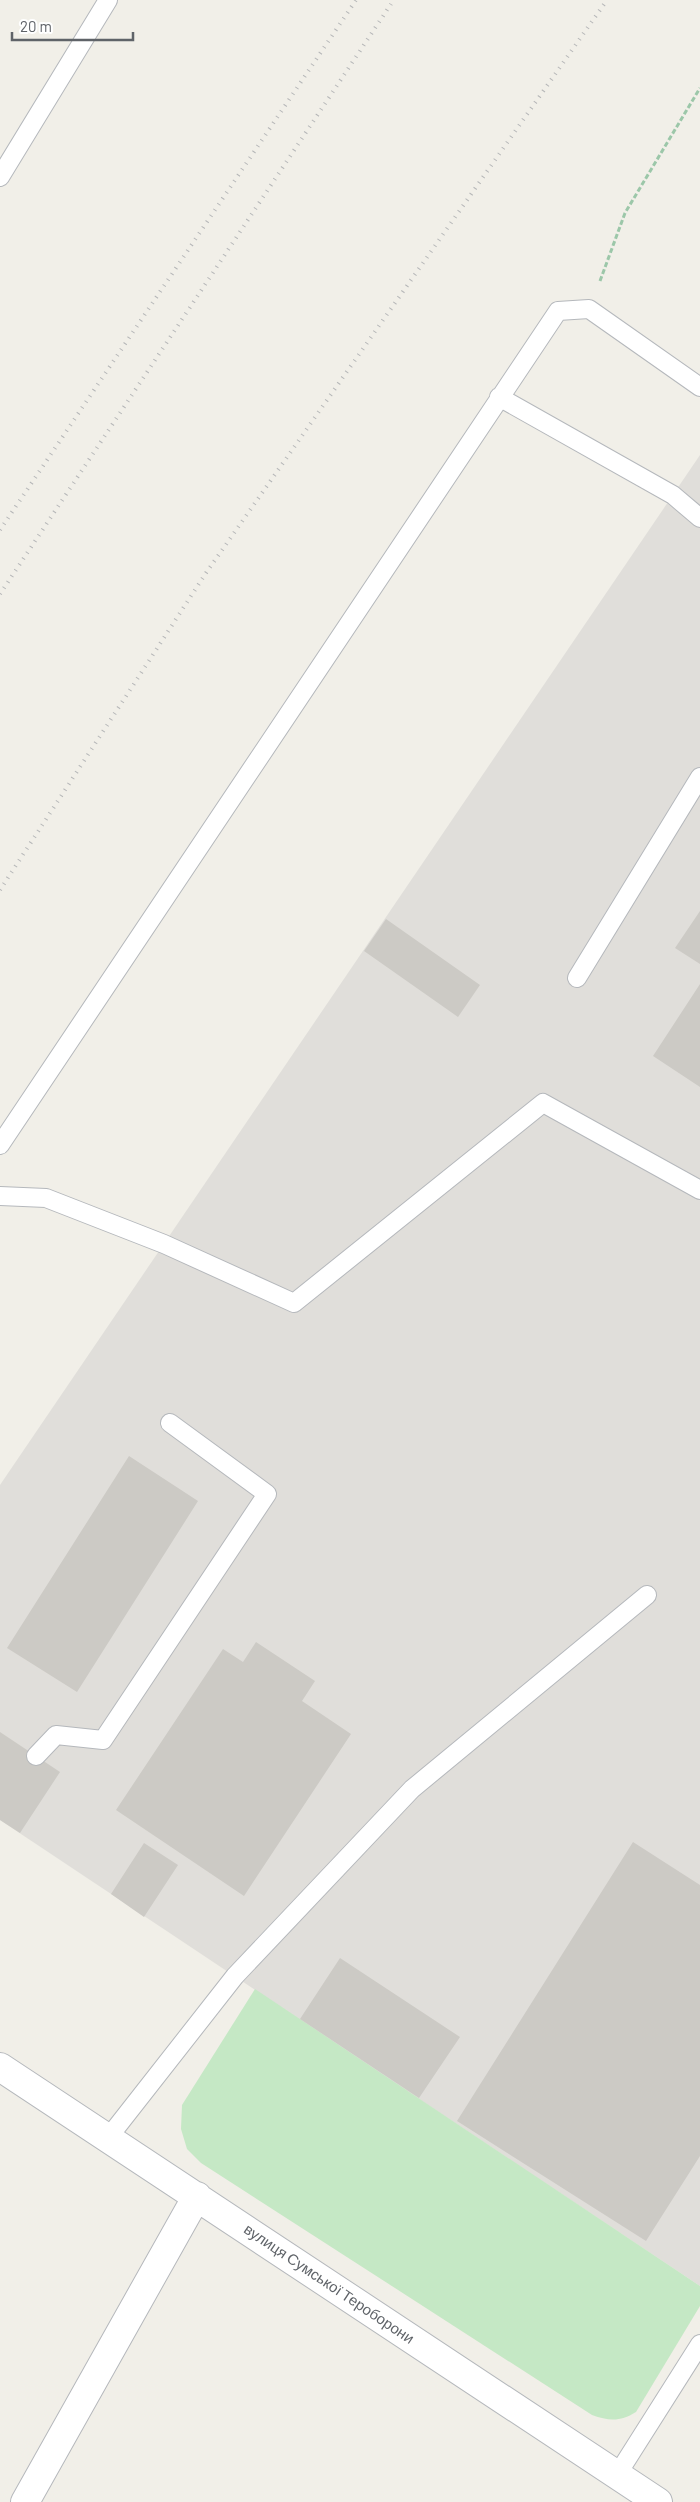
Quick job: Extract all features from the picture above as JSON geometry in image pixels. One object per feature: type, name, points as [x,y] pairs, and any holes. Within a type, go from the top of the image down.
[{"type":"street","name":"вулиця Сумської Тероборони","points":[[0,2067],[198,2196],[658,2502]]},
{"type":"street","points":[[25,2502],[198,2196]]},
{"type":"lane","points":[[0,177],[108,0]]},
{"type":"lane","points":[[0,1145],[558,311],[589,309],[700,387]]},
{"type":"lane","points":[[500,397],[673,495],[700,518]]},
{"type":"lane","points":[[577,978],[700,777]]},
{"type":"lane","points":[[0,1196],[46,1198],[164,1244],[294,1303],[543,1103],[700,1190]]},
{"type":"lane","points":[[36,1756],[56,1735],[103,1740],[267,1494],[170,1423]]},
{"type":"lane","points":[[108,2138],[235,1976],[412,1789],[647,1595]]},
{"type":"lane","points":[[617,2475],[700,2344]]},
{"type":"path","points":[[589,309],[626,213],[700,88]]},
{"type":"shaded area","points":[[700,455],[700,2286],[0,1820],[0,1485]]},
{"type":"green space","points":[[255,1989],[700,2286],[700,2306],[636,2412],[625,2418],[614,2420],[592,2415],[201,2163],[187,2149],[181,2129],[182,2105]]},
{"type":"building","points":[[700,911],[700,964],[675,948]]},
{"type":"building","points":[[386,919],[480,985],[458,1017],[364,951]]},
{"type":"building","points":[[700,984],[700,1087],[653,1056]]},
{"type":"building","points":[[129,1456],[198,1501],[77,1692],[7,1648]]},
{"type":"building","points":[[256,1642],[315,1681],[302,1701],[351,1734],[244,1896],[116,1810],[223,1649],[243,1662]]},
{"type":"building","points":[[0,1732],[60,1772],[20,1833],[0,1820]]},
{"type":"building","points":[[633,1842],[700,1885],[700,2156],[646,2241],[457,2121]]},
{"type":"building","points":[[144,1843],[178,1865],[144,1917],[111,1894]]},
{"type":"building","points":[[340,1958],[460,2037],[419,2098],[300,2019]]},
{"type":"railway","points":[[0,530],[356,0]]},
{"type":"railway","points":[[0,890],[206,573],[607,0]]},
{"type":"railway","points":[[0,594],[391,4]]}]
